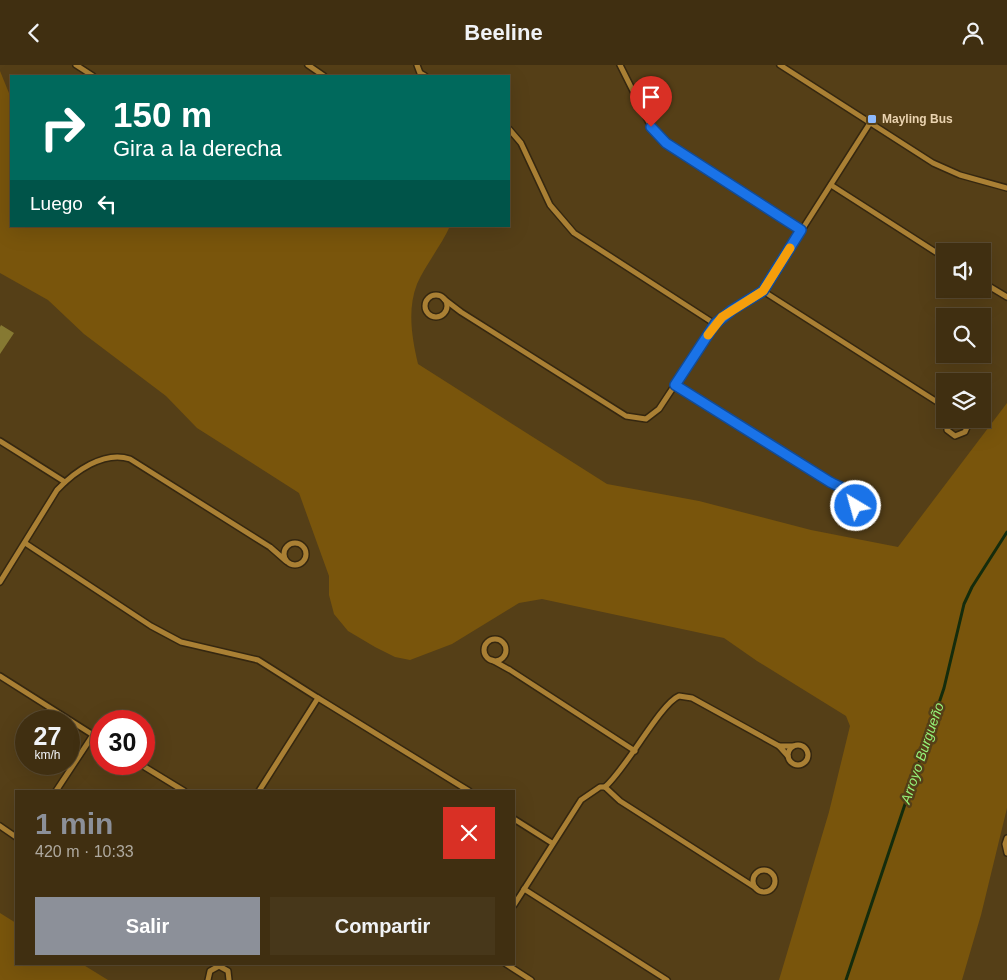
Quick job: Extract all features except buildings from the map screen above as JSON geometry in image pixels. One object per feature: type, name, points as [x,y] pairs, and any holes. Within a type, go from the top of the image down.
[{"type":"street","points":[[76,65],[91,75]]},
{"type":"street","points":[[308,65],[323,75]]},
{"type":"street","points":[[620,65],[651,127],[659,137],[801,230]]},
{"type":"street","points":[[780,65],[870,123],[947,169],[1007,188]]},
{"type":"street","points":[[461,312],[445,313],[439,317],[432,317],[426,312],[425,305],[428,298],[435,295],[444,299],[461,312],[626,416],[640,419],[653,415],[715,324],[732,310],[763,291],[870,123]]},
{"type":"street","points":[[510,130],[521,143],[550,205],[574,233],[715,324]]},
{"type":"street","points":[[830,185],[936,252]]},
{"type":"street","points":[[991,287],[1007,297]]},
{"type":"street","points":[[763,291],[936,401]]},
{"type":"street","points":[[444,299],[447,306],[445,313]]},
{"type":"street","points":[[675,385],[855,496],[857,503],[854,509],[848,513],[838,511],[835,504],[836,497],[830,482]]},
{"type":"street","points":[[947,428],[955,436],[962,434],[967,428]]},
{"type":"street","points":[[0,441],[65,482]]},
{"type":"street","points":[[0,582],[57,490],[65,482],[96,462],[107,458],[123,457],[270,547],[286,561],[296,565],[303,562],[306,556],[305,549],[299,544],[292,543],[286,547],[270,547]]},
{"type":"street","points":[[836,497],[842,492],[849,492]]},
{"type":"street","points":[[25,543],[151,626],[181,642],[258,660],[467,790]]},
{"type":"street","points":[[286,547],[284,554],[286,561]]},
{"type":"street","points":[[492,660],[499,660],[504,655],[506,648],[502,641],[496,639],[489,640],[484,646],[484,653],[492,660],[635,751]]},
{"type":"street","points":[[504,655],[510,670]]},
{"type":"street","points":[[0,676],[90,733]]},
{"type":"street","points":[[515,903],[581,800],[595,788],[605,787],[614,779],[667,704],[679,696],[692,698],[780,746],[792,763],[798,765],[807,760],[809,754],[806,747],[800,744],[780,746]]},
{"type":"street","points":[[261,790],[318,698]]},
{"type":"street","points":[[57,790],[90,740]]},
{"type":"street","points":[[788,757],[789,751],[793,746]]},
{"type":"street","points":[[155,773],[182,790]]},
{"type":"street","points":[[605,787],[620,801],[762,892],[769,891],[774,885],[774,878],[768,870],[760,870],[755,875],[753,881],[756,888]]},
{"type":"street","points":[[515,820],[552,843]]},
{"type":"street","points":[[0,826],[15,836]]},
{"type":"street","points":[[1007,838],[1005,844],[1007,853]]},
{"type":"street","points":[[738,876],[755,875]]},
{"type":"street","points":[[524,889],[667,980]]},
{"type":"street","points":[[208,980],[209,965]]},
{"type":"street","points":[[210,971],[216,966],[221,965],[228,971],[229,980]]},
{"type":"street","points":[[508,965],[531,980]]},
{"type":"shaded area","points":[[0,71],[10,96],[10,227],[449,227],[417,284],[414,294],[411,314],[418,364],[607,484],[699,501],[811,530],[898,547],[988,428],[991,428],[991,424],[1007,403],[1007,808],[981,915],[962,980],[779,980],[829,812],[850,726],[846,716],[757,661],[724,638],[542,599],[519,603],[452,644],[410,660],[395,657],[375,647],[348,631],[334,614],[329,595],[329,576],[299,493],[197,428],[166,396],[84,334],[48,300],[0,273]]},
{"type":"shaded area","points":[[0,913],[15,922],[15,965],[84,965],[108,980],[0,980]]},
{"type":"waterway","name":"Arroyo Burgueño","points":[[846,980],[944,688],[964,604],[972,587],[1007,532]]},
{"type":"slow traffic","points":[[708,335],[722,317],[763,291],[790,248]]},
{"type":"place","name":"Mayling Bus","points":[[872,119]]},
{"type":"route","points":[[651,127],[666,143],[801,230],[763,291],[732,310],[715,324],[675,385],[830,482],[852,493],[856,499],[856,506]]}]
